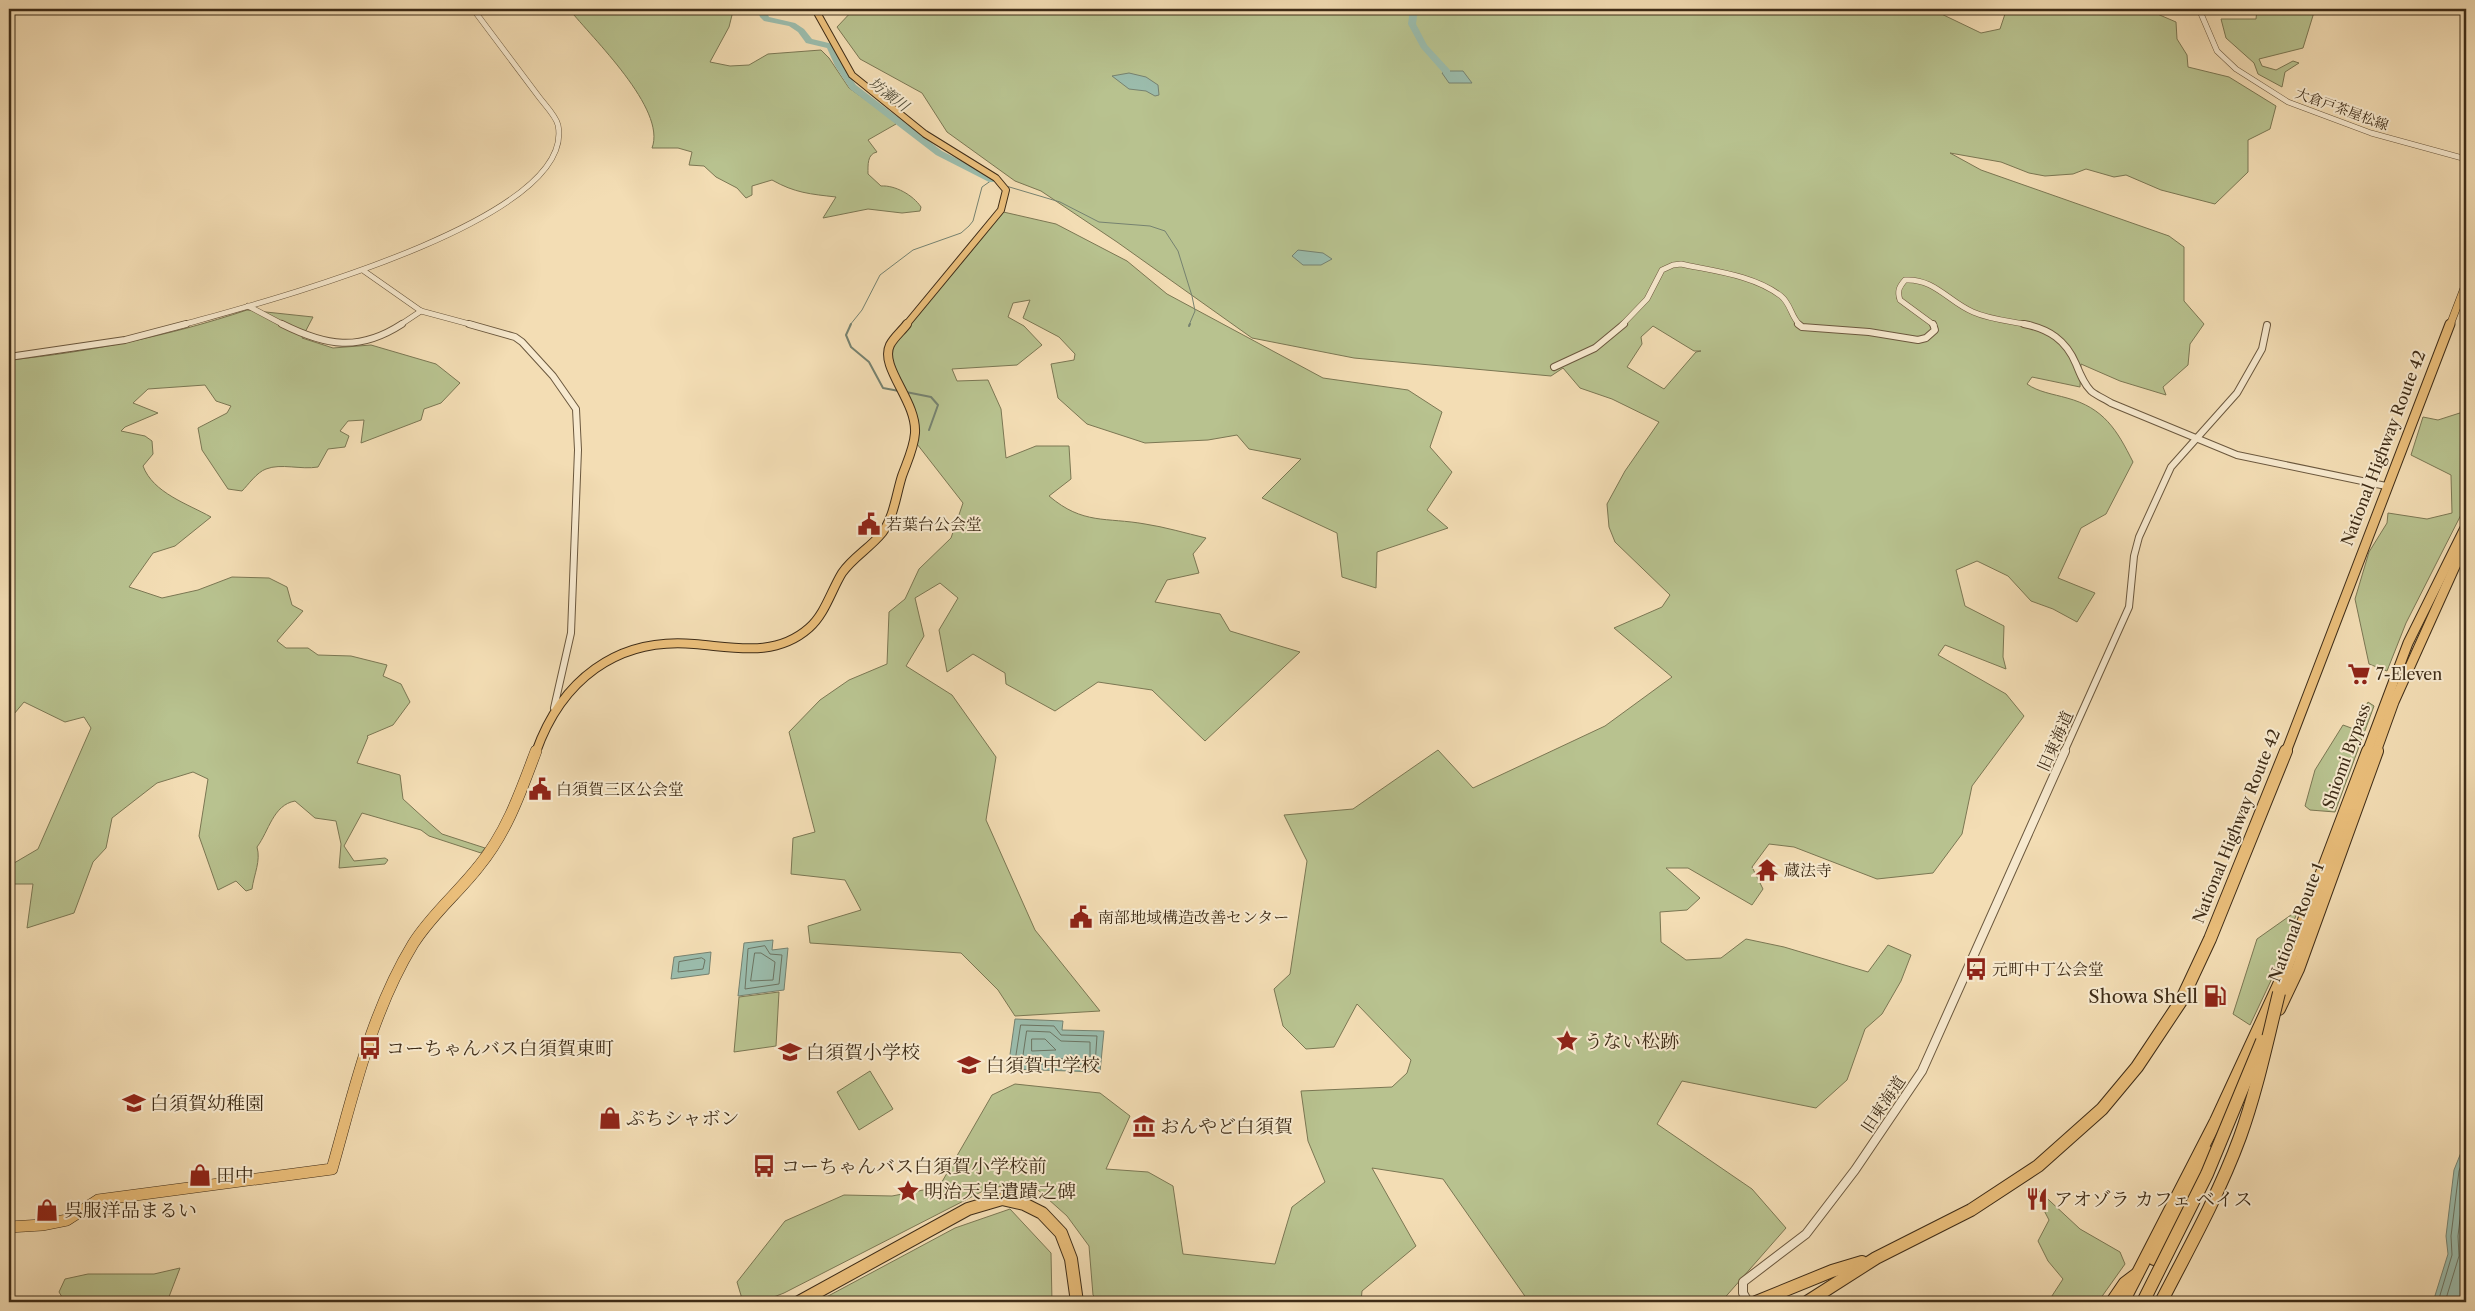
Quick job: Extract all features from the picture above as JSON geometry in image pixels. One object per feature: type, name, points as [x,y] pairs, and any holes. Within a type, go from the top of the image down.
[{"type":"highway","name":"National Highway Route 42","points":[[1807,1302],[1876,1258],[1971,1210],[2038,1166],[2102,1110],[2137,1067],[2181,1001],[2210,939],[2284,757],[2386,486],[2466,283]]},
{"type":"highway","name":"Shiomi Bypass","points":[[2123,1302],[2216,1122],[2283,976],[2408,643],[2466,526]]},
{"type":"highway","name":"National Route 1","points":[[2130,1302],[2173,1224],[2298,969],[2394,702],[2466,542]]},
{"type":"highway","name":"Shiomi Bypass","points":[[2143,1302],[2180,1230],[2227,1128],[2280,993],[2283,976]]},
{"type":"highway","points":[[2161,1302],[2213,1201],[2240,1136],[2280,993]]},
{"type":"highway","points":[[799,1302],[968,1209],[995,1199],[1019,1202],[1034,1208],[1047,1217],[1060,1232],[1068,1246],[1074,1264],[1077,1302]]},
{"type":"highway","name":"National Highway Route 42","points":[[1756,1302],[1832,1271],[1876,1258]]},
{"type":"highway","points":[[2112,1302],[2125,1283],[2140,1272]]},
{"type":"main road","points":[[9,1227],[68,1220],[98,1200],[332,1169],[370,1038],[398,971],[413,943],[431,918],[495,845],[515,808],[533,757],[554,708],[570,689],[592,671],[621,655],[634,652],[678,643],[753,651],[769,649],[796,638],[816,620],[849,563],[887,525],[915,438],[911,401],[888,365],[887,352],[895,338],[1001,210],[1006,190],[996,178],[925,134],[852,75],[815,9]]},
{"type":"street","points":[[9,357],[124,340],[248,306],[364,271],[440,238],[517,197],[544,173],[556,155],[560,137],[558,123],[473,9]]},
{"type":"street","name":"大倉戸茶屋松線","points":[[2199,9],[2217,51],[2236,69],[2281,98],[2314,113],[2371,133],[2466,160]]},
{"type":"street","points":[[1554,367],[1586,353],[1607,338],[1648,297],[1662,268],[1670,263],[1740,278],[1762,286],[1787,302],[1796,323],[1802,327],[1870,332],[1918,340],[1935,330],[1934,324],[1903,305],[1899,298],[1900,287],[1905,280],[1920,279],[1973,313],[2051,333],[2068,347],[2080,374],[2092,392],[2111,403],[2252,460],[2386,486]]},
{"type":"street","points":[[364,271],[421,312],[515,337],[522,342],[553,376],[576,409],[578,450],[571,633],[554,708]]},
{"type":"street","points":[[248,306],[309,338],[336,345],[376,338],[421,312]]},
{"type":"street","name":"旧東海道","points":[[1748,1302],[1743,1294],[1743,1282],[1806,1234],[1855,1170],[1922,1071],[2129,606],[2134,556],[2143,528],[2171,467],[2237,393],[2262,349],[2267,325]]},
{"type":"green space","points":[[569,9],[727,9],[733,11],[729,27],[710,62],[730,66],[749,65],[768,54],[821,50],[829,58],[849,88],[894,120],[896,124],[868,140],[877,152],[870,157],[868,174],[881,186],[892,187],[909,195],[921,207],[920,211],[902,213],[868,209],[823,218],[836,197],[810,194],[772,180],[752,186],[752,195],[746,198],[737,188],[716,177],[704,166],[689,165],[692,152],[678,148],[652,148],[654,132],[649,114],[638,95],[609,55]]},
{"type":"green space","points":[[854,9],[1931,9],[1981,33],[2000,29],[2005,14],[1998,9],[2148,9],[2176,22],[2177,39],[2187,55],[2188,67],[2229,77],[2276,106],[2270,129],[2248,140],[2248,172],[2215,204],[2161,190],[2126,175],[2114,177],[2086,169],[2073,174],[2045,176],[2029,173],[2001,162],[1950,153],[1981,170],[2169,236],[2184,247],[2184,301],[2204,324],[2190,344],[2188,365],[2163,387],[2166,395],[2120,381],[2081,364],[2080,387],[2032,377],[2027,384],[2041,391],[2080,402],[2100,414],[2115,430],[2133,462],[2106,514],[2081,528],[2058,578],[2095,593],[2077,622],[2053,609],[2031,601],[2008,576],[1977,561],[1956,570],[1965,606],[2004,626],[2003,657],[2006,669],[1945,645],[1938,655],[2006,694],[2024,716],[1972,786],[1962,834],[1933,873],[1877,879],[1794,847],[1769,844],[1752,867],[1763,889],[1752,905],[1688,868],[1666,868],[1700,898],[1687,910],[1660,912],[1661,942],[1686,960],[1721,958],[1746,939],[1784,947],[1868,972],[1888,945],[1911,955],[1901,981],[1882,1014],[1865,1029],[1847,1080],[1816,1108],[1682,1081],[1657,1124],[1752,1189],[1786,1228],[1721,1302],[1529,1302],[1443,1179],[1372,1168],[1416,1246],[1362,1291],[1361,1302],[1100,1302],[1093,1295],[1089,1246],[1067,1216],[1038,1190],[1011,1184],[985,1190],[784,1293],[761,1302],[743,1302],[737,1282],[785,1221],[844,1195],[892,1196],[939,1187],[992,1095],[1015,1084],[1100,1093],[1130,1116],[1106,1169],[1148,1172],[1173,1186],[1183,1254],[1275,1264],[1292,1207],[1325,1182],[1308,1141],[1301,1091],[1392,1087],[1407,1073],[1411,1060],[1357,1004],[1334,1047],[1306,1049],[1283,1026],[1274,989],[1290,974],[1307,861],[1284,815],[1353,809],[1438,750],[1473,788],[1605,726],[1672,677],[1614,628],[1662,607],[1670,595],[1615,542],[1609,527],[1607,504],[1625,471],[1659,422],[1612,399],[1580,388],[1563,368],[1551,376],[1354,358],[1252,338],[1117,242],[1041,191],[1015,181],[947,132],[922,93],[860,59],[837,27]],"holes":[[[1653,326],[1694,351],[1701,351],[1696,352],[1664,389],[1627,367],[1642,344],[1641,337]]]},
{"type":"green space","points":[[2257,9],[2315,9],[2303,48],[2259,59],[2262,66],[2276,70],[2293,61],[2299,63],[2285,72],[2282,87],[2258,74],[2254,63],[2226,38],[2221,19],[2256,19]]},
{"type":"green space","points":[[999,211],[1056,224],[1127,261],[1167,294],[1323,378],[1408,390],[1442,412],[1430,447],[1452,472],[1427,510],[1448,528],[1377,552],[1376,588],[1342,577],[1337,533],[1262,498],[1301,459],[1249,449],[1237,435],[1208,440],[1145,443],[1087,424],[1058,398],[1051,364],[1074,360],[1075,354],[1059,337],[1023,318],[1030,300],[1013,303],[1008,317],[1024,326],[1042,345],[1017,365],[952,369],[957,381],[988,380],[1001,409],[1006,458],[1036,446],[1069,446],[1071,479],[1049,496],[1061,505],[1084,516],[1153,525],[1206,538],[1193,554],[1199,573],[1167,580],[1155,602],[1220,614],[1230,631],[1300,652],[1205,741],[1152,690],[1098,682],[1055,711],[1006,684],[1005,673],[973,654],[947,672],[939,630],[958,598],[940,583],[915,598],[924,636],[906,666],[952,695],[996,757],[986,820],[1035,930],[1100,1011],[1015,1016],[998,990],[961,953],[810,943],[808,926],[861,910],[845,880],[791,874],[793,838],[815,832],[789,732],[820,700],[849,680],[887,664],[889,612],[905,599],[919,569],[951,538],[963,503],[917,444],[889,348]]},
{"type":"green space","points":[[247,310],[313,317],[302,338],[333,348],[371,345],[436,364],[460,383],[441,403],[424,409],[421,420],[361,443],[364,420],[348,421],[340,431],[349,436],[345,447],[328,449],[318,467],[272,467],[256,476],[242,491],[228,489],[202,450],[198,428],[227,413],[231,406],[216,401],[205,385],[148,389],[133,403],[158,413],[125,427],[121,431],[145,436],[152,441],[153,454],[143,466],[155,484],[172,497],[211,517],[175,546],[153,553],[129,587],[162,598],[198,590],[232,577],[269,578],[287,587],[292,605],[303,611],[277,641],[286,648],[308,648],[318,655],[351,656],[387,665],[383,676],[401,684],[410,702],[393,725],[367,736],[357,763],[400,775],[403,799],[442,834],[485,848],[481,853],[429,836],[421,830],[362,813],[344,846],[354,861],[385,858],[388,860],[385,864],[339,868],[341,844],[336,821],[315,818],[295,801],[288,803],[276,813],[257,847],[258,862],[252,889],[246,891],[236,881],[218,890],[199,836],[208,779],[193,772],[157,783],[112,818],[106,848],[93,862],[74,913],[27,928],[33,884],[11,884],[9,866],[38,849],[91,728],[84,717],[65,722],[24,702],[9,720],[9,360],[129,342],[188,328]]},
{"type":"green space","points":[[2466,411],[2466,505],[2406,623],[2387,671],[2369,664],[2355,599],[2369,552],[2387,523],[2388,513],[2427,519],[2452,513],[2451,475],[2411,455],[2423,417],[2438,420]]},
{"type":"green space","points":[[2368,702],[2374,706],[2335,812],[2310,810],[2305,806],[2315,770],[2343,725],[2354,729]]},
{"type":"green space","points":[[2298,910],[2275,972],[2250,1025],[2233,1014],[2257,939]]},
{"type":"green space","points":[[779,992],[776,1046],[734,1052],[739,997]]},
{"type":"green space","points":[[870,1071],[893,1109],[859,1130],[837,1092]]},
{"type":"green space","points":[[2036,1188],[2080,1229],[2120,1252],[2125,1264],[2098,1302],[2048,1302],[2063,1279],[2048,1261],[2038,1241],[2049,1220],[2035,1193]]},
{"type":"green space","points":[[1010,1209],[1051,1253],[1052,1302],[817,1302],[955,1228]]},
{"type":"green space","points":[[180,1268],[167,1302],[65,1302],[59,1292],[65,1279],[88,1274],[154,1274]]},
{"type":"water","points":[[1463,71],[1472,83],[1449,83],[1442,73]]},
{"type":"water","points":[[1129,73],[1146,77],[1158,85],[1159,95],[1155,96],[1146,91],[1129,89],[1112,76]]},
{"type":"water","points":[[1298,250],[1323,253],[1332,259],[1321,265],[1303,265],[1292,256]]},
{"type":"water","points":[[773,940],[772,950],[788,948],[784,990],[738,996],[744,943]]},
{"type":"water","points":[[711,952],[709,974],[671,979],[674,957]]},
{"type":"water","points":[[1015,1019],[1063,1021],[1062,1030],[1104,1031],[1100,1072],[1008,1069]]},
{"type":"water","points":[[2466,1140],[2466,1302],[2433,1302],[2448,1254],[2446,1236],[2454,1170]]},
{"type":"waterway","name":"坊瀬川","points":[[761,9],[764,17],[767,19],[792,24],[801,30],[809,41],[830,46],[839,66],[853,87],[939,153],[992,180]]},
{"type":"waterway","points":[[1414,9],[1412,24],[1424,46],[1447,72]]},
{"type":"waterway","points":[[850,325],[862,310],[880,275],[913,250],[961,233],[973,221],[982,187],[992,180],[997,183]]},
{"type":"waterway","points":[[1006,186],[1060,202],[1099,222],[1150,226],[1165,231],[1178,251],[1192,296],[1195,311],[1189,325]]},
{"type":"waterway","points":[[851,324],[846,335],[851,347],[869,362],[883,388],[899,391]]},
{"type":"waterway","points":[[906,392],[931,397],[938,405],[929,430]]},
{"type":"place","name":"若葉台公会堂","points":[[869,524]]},
{"type":"place","name":"7-Eleven","points":[[2359,674]]},
{"type":"place","name":"白須賀三区公会堂","points":[[540,789]]},
{"type":"place","name":"蔵法寺","points":[[1767,870]]},
{"type":"place","name":"南部地域構造改善センター","points":[[1081,917]]},
{"type":"place","name":"元町中丁公会堂","points":[[1976,969]]},
{"type":"place","name":"Showa Shell","points":[[2215,996]]},
{"type":"place","name":"うない松跡","points":[[1567,1041]]},
{"type":"place","name":"コーちゃんバス白須賀東町","points":[[370,1048]]},
{"type":"place","name":"白須賀小学校","points":[[790,1052]]},
{"type":"place","name":"白須賀中学校","points":[[969,1065]]},
{"type":"place","name":"白須賀幼稚園","points":[[134,1103]]},
{"type":"place","name":"ぷちシャボン","points":[[610,1118]]},
{"type":"place","name":"おんやど白須賀","points":[[1144,1126]]},
{"type":"place","name":"コーちゃんバス白須賀小学校前","points":[[764,1166]]},
{"type":"place","name":"田中","points":[[200,1175]]},
{"type":"place","name":"明治天皇遺蹟之碑","points":[[908,1191]]},
{"type":"place","name":"アオゾラ カフェ ベイス","points":[[2037,1199]]},
{"type":"place","name":"呉服洋品まるい","points":[[47,1210]]}]
